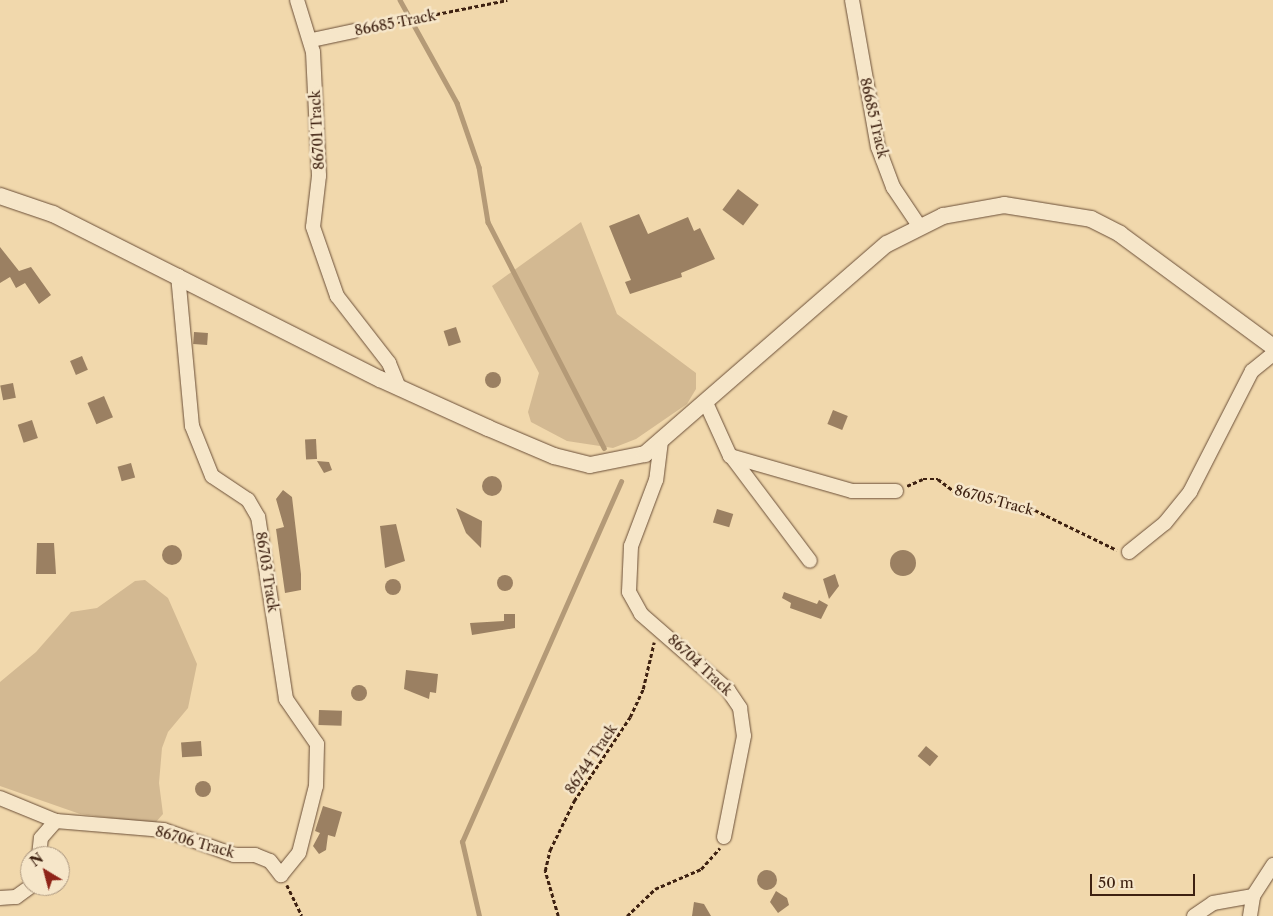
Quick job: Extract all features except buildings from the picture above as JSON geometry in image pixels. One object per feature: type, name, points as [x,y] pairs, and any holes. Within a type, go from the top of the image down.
[{"type":"street","name":"86701 Track","points":[[297,0],[312,40],[319,176],[313,228],[338,296],[389,363],[399,388]]},
{"type":"street","name":"86685 Track","points":[[852,0],[878,147],[893,187],[920,228]]},
{"type":"street","name":"86685 Track","points":[[312,40],[354,31]]},
{"type":"street","points":[[0,196],[53,214],[399,388],[554,456],[590,465],[645,454],[706,403],[841,281],[887,244],[943,216],[1004,205],[1091,219],[1120,234],[1273,347]]},
{"type":"street","name":"86703 Track","points":[[178,276],[192,426],[212,476],[248,500],[258,517],[286,699],[317,744],[316,786],[299,853],[281,875]]},
{"type":"street","points":[[1130,552],[1165,524],[1186,498],[1252,371],[1273,354]]},
{"type":"street","points":[[706,403],[730,456],[810,561]]},
{"type":"street","name":"86704 Track","points":[[661,440],[656,480],[631,546],[628,592],[641,614],[728,690],[740,708],[744,736],[724,837]]},
{"type":"street","points":[[730,456],[852,491],[896,491]]},
{"type":"street","name":"86706 Track","points":[[0,798],[56,821],[164,830],[234,855],[256,855],[270,861],[281,875]]},
{"type":"street","points":[[41,846],[42,838],[56,821]]},
{"type":"street","points":[[1250,916],[1253,896],[1273,865]]},
{"type":"street","points":[[0,898],[16,897],[20,894]]},
{"type":"street","points":[[1194,916],[1213,903],[1253,896]]},
{"type":"path","name":"86685 Track","points":[[354,31],[507,0]]},
{"type":"path","name":"86705 Track","points":[[896,491],[923,479],[938,479],[954,491],[1036,510],[1112,549],[1130,552]]},
{"type":"path","name":"86744 Track","points":[[558,916],[545,871],[550,850],[574,801],[630,718],[643,689],[654,649],[652,636]]},
{"type":"path","points":[[627,916],[655,889],[690,875],[716,857],[724,837]]},
{"type":"path","points":[[281,875],[302,916]]},
{"type":"shaded area","points":[[581,222],[617,314],[696,373],[696,389],[687,404],[636,439],[613,448],[567,441],[531,422],[528,412],[539,373],[492,286]]},
{"type":"shaded area","points":[[145,580],[168,598],[197,664],[188,708],[168,732],[162,748],[159,783],[163,814],[156,822],[143,822],[80,814],[0,786],[0,682],[36,652],[71,612],[97,608],[135,581]]},
{"type":"waterway","points":[[400,0],[457,103],[479,167],[488,222],[604,448]]},
{"type":"waterway","points":[[479,916],[462,842],[621,482]]}]
